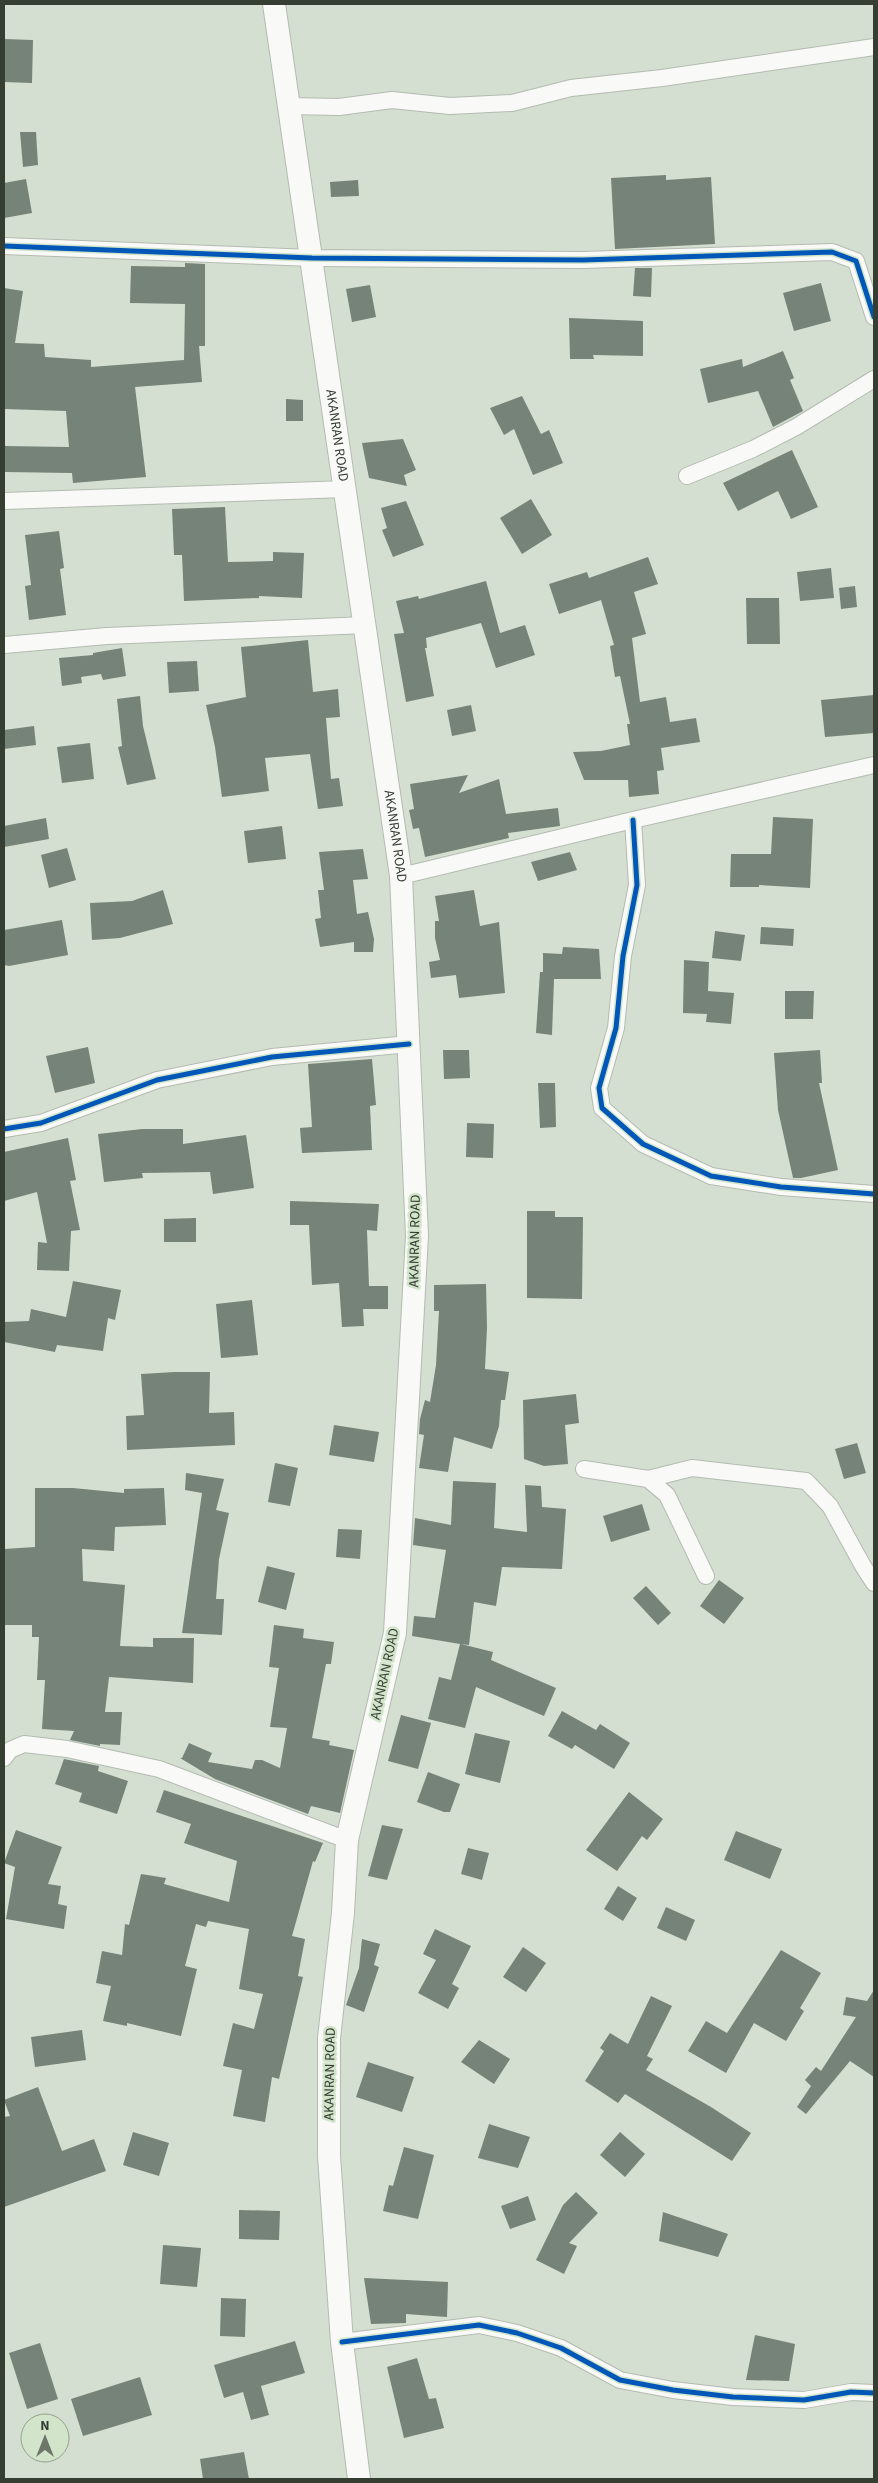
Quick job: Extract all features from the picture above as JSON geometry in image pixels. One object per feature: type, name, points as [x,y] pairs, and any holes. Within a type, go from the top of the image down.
[{"type":"main road","name":"AKANRAN ROAD","points":[[274,4],[366,625],[401,876],[417,1236],[395,1633],[347,1840],[343,1913],[329,2038],[329,2156],[342,2342],[359,2479]]},
{"type":"street","points":[[289,106],[339,107],[392,100],[450,106],[512,103],[571,88],[662,78],[874,47]]},
{"type":"street","points":[[4,246],[312,258],[583,260],[832,252],[856,261],[874,317]]},
{"type":"street","points":[[687,476],[753,449],[796,427],[874,379]]},
{"type":"street","points":[[4,501],[346,489]]},
{"type":"street","points":[[4,645],[108,636],[366,625]]},
{"type":"street","points":[[401,876],[632,820],[874,765]]},
{"type":"street","points":[[632,820],[637,885],[622,956],[616,1028],[599,1088],[602,1108],[643,1144],[711,1176],[781,1187],[874,1194]]},
{"type":"street","points":[[4,1128],[41,1123],[158,1080],[272,1057],[409,1044]]},
{"type":"street","points":[[584,1469],[648,1479],[692,1468],[806,1481],[830,1506],[874,1583]]},
{"type":"street","points":[[648,1479],[667,1496],[706,1576]]},
{"type":"street","points":[[4,1758],[10,1750],[24,1744],[67,1750],[158,1769],[347,1840]]},
{"type":"street","points":[[342,2342],[479,2325],[517,2333],[562,2348],[620,2380],[673,2390],[733,2397],[804,2400],[851,2392],[874,2392]]},
{"type":"building","points":[[4,39],[33,40],[32,83],[4,82]]},
{"type":"building","points":[[20,132],[36,132],[38,165],[23,167]]},
{"type":"building","points":[[666,175],[666,180],[711,177],[715,244],[615,249],[611,178]]},
{"type":"building","points":[[26,179],[32,213],[4,218],[4,183]]},
{"type":"building","points":[[358,180],[359,196],[331,197],[330,182]]},
{"type":"building","points":[[185,263],[205,264],[205,346],[199,346],[202,382],[135,387],[146,477],[73,483],[72,473],[5,472],[5,446],[69,447],[66,411],[4,409],[4,288],[23,291],[15,343],[44,344],[45,357],[91,360],[91,367],[184,360],[185,304],[130,303],[131,266],[185,267]]},
{"type":"building","points":[[635,268],[652,268],[651,297],[633,296]]},
{"type":"building","points":[[821,283],[831,321],[794,331],[783,293]]},
{"type":"building","points":[[370,285],[376,317],[352,322],[346,289]]},
{"type":"building","points":[[569,318],[643,321],[643,356],[593,355],[594,359],[570,359]]},
{"type":"building","points":[[783,351],[794,378],[790,380],[803,411],[773,427],[758,391],[708,403],[700,369],[742,359],[743,367]]},
{"type":"building","points":[[522,396],[541,434],[549,430],[563,463],[533,475],[514,429],[504,435],[490,408]]},
{"type":"building","points":[[286,399],[303,400],[303,421],[286,421]]},
{"type":"building","points":[[403,439],[416,470],[404,475],[407,486],[369,478],[362,443]]},
{"type":"building","points":[[792,450],[818,507],[791,519],[778,491],[738,511],[723,483]]},
{"type":"building","points":[[531,499],[552,535],[522,554],[500,518]]},
{"type":"building","points":[[406,501],[424,545],[393,557],[382,530],[387,528],[381,508]]},
{"type":"building","points":[[225,507],[228,562],[273,561],[273,552],[304,553],[302,598],[259,596],[259,598],[184,601],[182,555],[174,555],[172,509]]},
{"type":"building","points":[[59,531],[64,568],[60,569],[66,615],[29,620],[25,586],[31,585],[25,535]]},
{"type":"building","points":[[648,557],[658,584],[634,592],[646,634],[632,638],[640,702],[666,697],[670,722],[696,718],[700,742],[661,748],[664,770],[657,771],[659,794],[629,797],[628,780],[584,780],[573,752],[601,751],[630,745],[627,724],[630,724],[620,676],[615,677],[610,646],[614,645],[601,600],[559,614],[549,584],[587,572],[589,578]]},
{"type":"building","points":[[831,568],[834,598],[800,601],[797,572]]},
{"type":"building","points":[[486,581],[500,633],[525,625],[535,655],[496,668],[481,623],[426,638],[427,648],[425,648],[434,696],[406,702],[394,634],[404,633],[396,601],[418,596],[419,599]]},
{"type":"building","points":[[855,586],[857,607],[841,609],[839,588]]},
{"type":"building","points":[[746,598],[779,598],[780,644],[747,644]]},
{"type":"building","points":[[308,640],[313,692],[338,689],[340,717],[326,718],[331,779],[339,778],[343,806],[318,809],[310,754],[265,758],[269,791],[222,797],[215,747],[206,705],[246,697],[241,647]]},
{"type":"building","points":[[122,648],[126,676],[103,680],[101,674],[81,677],[82,683],[62,686],[59,658],[93,655],[93,653]]},
{"type":"building","points":[[197,661],[199,691],[169,693],[167,662]]},
{"type":"building","points":[[874,695],[874,733],[825,737],[821,700]]},
{"type":"building","points":[[140,696],[143,726],[156,779],[127,785],[118,747],[122,746],[117,699]]},
{"type":"building","points":[[471,705],[476,731],[452,736],[447,710]]},
{"type":"building","points":[[34,726],[36,745],[4,749],[4,730]]},
{"type":"building","points":[[90,743],[94,779],[62,783],[57,747]]},
{"type":"building","points":[[468,775],[459,793],[499,779],[506,814],[558,808],[560,826],[508,833],[509,838],[425,857],[419,828],[413,829],[409,810],[414,809],[410,784]]},
{"type":"building","points":[[773,817],[813,819],[810,888],[759,885],[759,887],[730,887],[731,854],[771,854]]},
{"type":"building","points":[[46,818],[49,839],[4,847],[4,826]]},
{"type":"building","points":[[282,826],[286,859],[248,863],[244,831]]},
{"type":"building","points":[[67,848],[76,880],[49,888],[41,855]]},
{"type":"building","points":[[363,849],[368,879],[353,880],[357,914],[368,912],[374,939],[373,952],[354,952],[354,942],[320,947],[315,919],[321,918],[318,890],[324,890],[319,852]]},
{"type":"building","points":[[570,852],[577,870],[538,881],[531,862]]},
{"type":"building","points":[[163,890],[173,924],[120,938],[92,940],[90,903],[132,901]]},
{"type":"building","points":[[474,890],[480,926],[499,922],[505,993],[459,998],[456,975],[431,978],[429,962],[440,960],[435,938],[435,921],[439,921],[435,896]]},
{"type":"building","points":[[62,920],[68,955],[9,966],[4,965],[4,930]]},
{"type":"building","points":[[761,927],[794,929],[793,946],[760,944]]},
{"type":"building","points":[[715,931],[745,935],[741,961],[712,958]]},
{"type":"building","points":[[563,947],[599,949],[601,979],[554,979],[552,1035],[536,1033],[540,972],[543,972],[543,953],[562,954]]},
{"type":"building","points":[[684,960],[709,962],[708,991],[734,993],[731,1024],[706,1022],[707,1014],[683,1013]]},
{"type":"building","points":[[785,991],[814,991],[813,1019],[785,1019]]},
{"type":"building","points":[[88,1047],[95,1083],[55,1093],[46,1056]]},
{"type":"building","points":[[443,1050],[469,1050],[470,1078],[444,1079]]},
{"type":"building","points":[[820,1050],[822,1083],[819,1083],[838,1170],[793,1178],[778,1110],[774,1053]]},
{"type":"building","points":[[372,1059],[376,1105],[370,1106],[372,1150],[302,1153],[300,1128],[312,1127],[308,1064]]},
{"type":"building","points":[[538,1083],[555,1083],[556,1127],[540,1128]]},
{"type":"building","points":[[467,1123],[494,1124],[493,1158],[466,1157]]},
{"type":"building","points":[[142,1129],[183,1129],[183,1144],[246,1135],[254,1188],[213,1194],[210,1172],[142,1173],[143,1178],[104,1182],[98,1134]]},
{"type":"building","points":[[68,1138],[76,1180],[70,1181],[80,1230],[71,1231],[69,1271],[37,1270],[38,1242],[47,1243],[37,1192],[4,1201],[4,1152]]},
{"type":"building","points":[[290,1201],[379,1204],[377,1231],[367,1230],[369,1286],[388,1286],[388,1309],[363,1309],[364,1326],[342,1327],[339,1283],[312,1285],[309,1225],[290,1225]]},
{"type":"building","points":[[527,1211],[555,1211],[555,1217],[583,1217],[582,1299],[527,1298]]},
{"type":"building","points":[[196,1218],[196,1242],[164,1242],[164,1219]]},
{"type":"building","points":[[73,1281],[121,1290],[115,1320],[108,1318],[103,1351],[57,1345],[55,1352],[4,1342],[4,1322],[29,1321],[31,1309],[66,1317]]},
{"type":"building","points":[[486,1284],[487,1328],[485,1369],[509,1372],[505,1400],[501,1400],[499,1426],[492,1449],[454,1437],[448,1472],[419,1468],[424,1435],[419,1434],[420,1419],[425,1400],[430,1402],[436,1365],[439,1311],[434,1311],[434,1285]]},
{"type":"building","points":[[252,1300],[258,1355],[221,1358],[216,1304]]},
{"type":"building","points":[[210,1372],[209,1413],[234,1412],[235,1445],[127,1450],[126,1416],[144,1415],[141,1374]]},
{"type":"building","points":[[576,1394],[579,1423],[565,1425],[568,1464],[544,1466],[524,1459],[523,1400]]},
{"type":"building","points":[[334,1425],[379,1432],[374,1462],[329,1455]]},
{"type":"building","points":[[857,1443],[866,1473],[844,1479],[835,1449]]},
{"type":"building","points":[[275,1463],[298,1468],[290,1506],[268,1502]]},
{"type":"building","points":[[186,1473],[224,1479],[216,1510],[229,1513],[219,1559],[216,1599],[224,1599],[222,1635],[182,1633],[202,1493],[185,1490]]},
{"type":"building","points":[[453,1481],[496,1483],[494,1528],[527,1532],[525,1485],[541,1486],[542,1507],[566,1509],[562,1569],[502,1567],[496,1606],[474,1602],[469,1645],[461,1644],[493,1652],[491,1660],[556,1688],[544,1716],[476,1687],[465,1728],[428,1719],[439,1677],[451,1680],[460,1644],[412,1636],[414,1616],[435,1618],[446,1550],[413,1545],[415,1518],[451,1525]]},
{"type":"building","points":[[35,1488],[73,1488],[124,1493],[124,1489],[164,1488],[166,1525],[115,1527],[114,1551],[82,1549],[83,1581],[125,1585],[120,1646],[153,1647],[153,1638],[194,1638],[193,1683],[109,1677],[105,1712],[122,1712],[120,1745],[100,1744],[100,1746],[70,1740],[74,1731],[42,1729],[45,1680],[37,1680],[39,1637],[32,1637],[32,1625],[4,1625],[4,1549],[35,1547]]},
{"type":"building","points":[[642,1504],[650,1530],[611,1542],[603,1516]]},
{"type":"building","points":[[338,1529],[362,1530],[360,1559],[336,1557]]},
{"type":"building","points":[[267,1566],[295,1573],[286,1610],[258,1602]]},
{"type":"building","points":[[719,1580],[744,1598],[724,1624],[700,1606]]},
{"type":"building","points":[[646,1586],[671,1613],[658,1625],[633,1598]]},
{"type":"building","points":[[274,1625],[304,1629],[303,1638],[334,1642],[331,1664],[326,1664],[312,1738],[330,1741],[329,1745],[354,1750],[340,1813],[311,1806],[308,1814],[215,1779],[180,1758],[182,1758],[189,1743],[212,1753],[208,1762],[252,1769],[255,1760],[262,1760],[280,1768],[287,1728],[270,1727],[279,1668],[269,1667]]},
{"type":"building","points":[[562,1711],[596,1730],[600,1724],[630,1743],[614,1769],[575,1745],[572,1749],[548,1736]]},
{"type":"building","points":[[401,1715],[431,1723],[418,1769],[388,1761]]},
{"type":"building","points":[[475,1733],[510,1741],[500,1783],[465,1774]]},
{"type":"building","points":[[64,1759],[99,1766],[98,1771],[128,1781],[117,1814],[79,1802],[82,1793],[55,1784]]},
{"type":"building","points":[[428,1772],[460,1784],[450,1812],[444,1812],[417,1802]]},
{"type":"building","points":[[164,1790],[323,1843],[315,1862],[313,1861],[292,1936],[305,1939],[298,1976],[303,1977],[279,2079],[272,2077],[265,2122],[233,2116],[242,2070],[223,2066],[233,2023],[254,2029],[263,1994],[239,1989],[249,1929],[208,1921],[206,1927],[196,1924],[185,1966],[197,1969],[181,2036],[127,2023],[127,2026],[103,2021],[111,1986],[96,1983],[102,1951],[122,1955],[125,1924],[129,1925],[141,1874],[166,1878],[164,1884],[229,1902],[237,1861],[184,1843],[191,1824],[156,1812]]},
{"type":"building","points":[[629,1792],[663,1819],[647,1840],[642,1836],[617,1871],[586,1850]]},
{"type":"building","points":[[382,1825],[403,1829],[387,1880],[368,1876]]},
{"type":"building","points":[[16,1830],[62,1847],[48,1884],[61,1886],[58,1904],[67,1906],[64,1929],[6,1919],[15,1867],[4,1863]]},
{"type":"building","points":[[736,1831],[782,1849],[770,1879],[724,1860]]},
{"type":"building","points":[[468,1848],[489,1853],[482,1880],[461,1874]]},
{"type":"building","points":[[618,1886],[637,1898],[623,1921],[604,1909]]},
{"type":"building","points":[[666,1907],[695,1920],[686,1941],[657,1928]]},
{"type":"building","points":[[435,1929],[471,1946],[452,1984],[459,1988],[448,2009],[418,1993],[436,1960],[423,1954]]},
{"type":"building","points":[[362,1939],[380,1944],[374,1965],[379,1967],[364,2012],[346,2005],[359,1968]]},
{"type":"building","points":[[523,1947],[546,1963],[526,1992],[503,1977]]},
{"type":"building","points":[[781,1950],[821,1973],[800,2008],[804,2011],[786,2041],[754,2023],[726,2073],[688,2051],[706,2021],[727,2033]]},
{"type":"building","points":[[874,1990],[874,2077],[850,2061],[806,2114],[797,2107],[811,2086],[805,2080],[816,2067],[821,2071],[856,2017],[843,2015],[846,1997],[867,2001]]},
{"type":"building","points":[[651,1996],[672,2006],[647,2056],[653,2059],[646,2070],[711,2107],[751,2133],[732,2161],[625,2094],[618,2103],[585,2081],[604,2051],[600,2048],[610,2033],[628,2044]]},
{"type":"building","points":[[82,2030],[86,2060],[35,2067],[31,2037]]},
{"type":"building","points":[[479,2040],[510,2059],[494,2084],[461,2062]]},
{"type":"building","points":[[368,2062],[414,2077],[402,2112],[356,2097]]},
{"type":"building","points":[[38,2087],[62,2151],[94,2139],[106,2171],[4,2207],[4,2117],[10,2116],[4,2100]]},
{"type":"building","points":[[489,2124],[530,2137],[518,2168],[478,2158]]},
{"type":"building","points":[[133,2132],[169,2143],[159,2176],[123,2165]]},
{"type":"building","points":[[620,2132],[645,2154],[625,2177],[600,2155]]},
{"type":"building","points":[[404,2147],[434,2155],[418,2219],[383,2211],[389,2185],[393,2186]]},
{"type":"building","points":[[576,2192],[598,2213],[569,2243],[577,2246],[564,2274],[536,2260],[563,2205]]},
{"type":"building","points":[[528,2196],[536,2220],[510,2229],[501,2206]]},
{"type":"building","points":[[239,2210],[280,2211],[279,2240],[239,2239]]},
{"type":"building","points":[[663,2212],[728,2234],[718,2257],[659,2241]]},
{"type":"building","points":[[163,2245],[201,2248],[197,2287],[160,2284]]},
{"type":"building","points":[[364,2278],[448,2282],[447,2317],[406,2314],[406,2323],[371,2324]]},
{"type":"building","points":[[221,2298],[246,2299],[245,2337],[220,2336]]},
{"type":"building","points":[[755,2335],[795,2344],[789,2381],[746,2380]]},
{"type":"building","points":[[295,2341],[305,2373],[261,2386],[269,2415],[251,2420],[243,2392],[224,2398],[214,2365]]},
{"type":"building","points":[[40,2343],[58,2399],[27,2409],[9,2353]]},
{"type":"building","points":[[417,2358],[429,2399],[436,2398],[444,2428],[404,2438],[387,2367]]},
{"type":"building","points":[[140,2377],[152,2415],[83,2436],[71,2399]]},
{"type":"building","points":[[244,2452],[249,2479],[203,2479],[200,2459]]},
{"type":"cycle path","points":[[4,246],[312,258],[583,260],[832,252],[856,261],[874,317]]},
{"type":"cycle path","points":[[633,820],[637,885],[623,956],[616,1028],[599,1088],[602,1108],[643,1144],[711,1176],[781,1187],[874,1194]]},
{"type":"cycle path","points":[[4,1129],[41,1123],[157,1080],[272,1057],[409,1044]]},
{"type":"cycle path","points":[[342,2342],[479,2325],[517,2333],[561,2348],[620,2380],[673,2390],[733,2397],[804,2400],[851,2392],[874,2393]]}]
